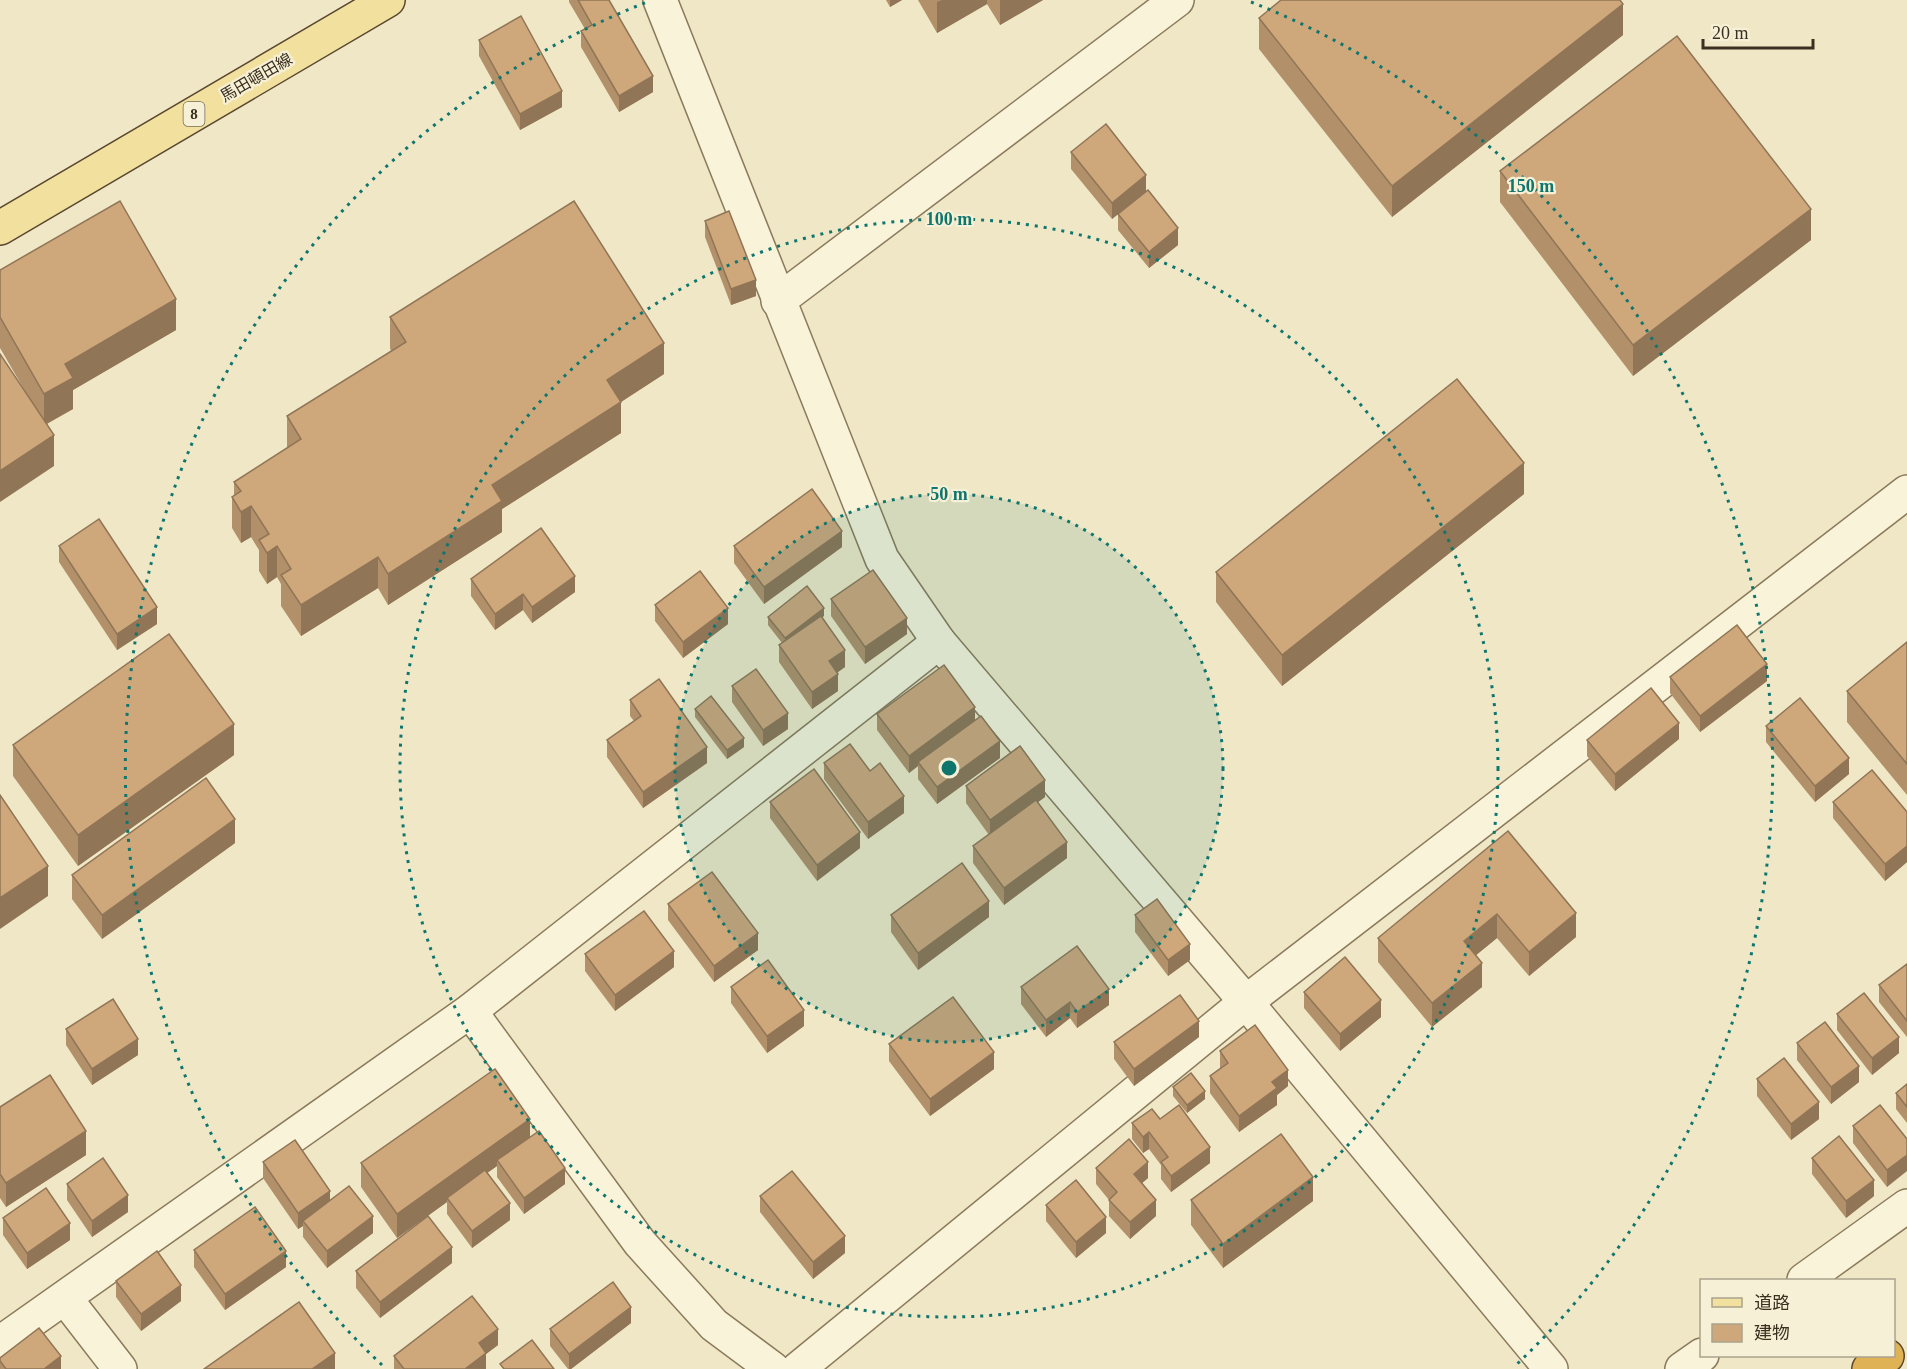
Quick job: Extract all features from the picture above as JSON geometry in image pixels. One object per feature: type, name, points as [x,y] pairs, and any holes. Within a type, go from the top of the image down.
[{"type":"highway","points":[[1869,1369],[1886,1357]]},
{"type":"main road","name":"馬田頓田線","points":[[0,228],[388,0]]},
{"type":"street","points":[[660,0],[882,558],[939,642],[1246,1002],[1551,1369]]},
{"type":"street","points":[[778,301],[1178,0]]},
{"type":"street","points":[[798,1369],[1246,1002],[1907,492]]},
{"type":"street","points":[[0,1343],[470,1011],[939,642]]},
{"type":"street","points":[[470,1011],[640,1243],[714,1325],[773,1369]]},
{"type":"street","points":[[1807,1279],[1907,1206]]},
{"type":"street","points":[[65,1298],[120,1369]]},
{"type":"street","points":[[1682,1369],[1700,1356]]},
{"type":"building","points":[[578,0],[609,0],[653,76],[619,96],[581,31],[592,25]]},
{"type":"building","points":[[1281,0],[1620,0],[1623,4],[1392,186],[1259,18]]},
{"type":"building","points":[[521,16],[562,91],[520,114],[479,40]]},
{"type":"building","points":[[1677,36],[1811,209],[1633,345],[1500,171]]},
{"type":"building","points":[[1106,124],[1146,175],[1112,203],[1071,152]]},
{"type":"building","points":[[1148,190],[1178,228],[1149,252],[1118,214]]},
{"type":"building","points":[[120,201],[176,299],[65,364],[73,378],[44,394],[0,317],[0,270]]},
{"type":"building","points":[[574,201],[664,343],[607,380],[621,402],[492,485],[502,501],[388,574],[378,557],[301,605],[281,575],[291,569],[277,546],[267,553],[259,540],[269,534],[251,506],[241,512],[232,497],[241,491],[234,482],[301,439],[287,416],[406,342],[390,317]]},
{"type":"building","points":[[729,211],[756,280],[731,289],[705,221]]},
{"type":"building","points":[[0,354],[54,435],[0,471]]},
{"type":"building","points":[[1457,379],[1524,463],[1282,655],[1216,572]]},
{"type":"building","points":[[812,489],[842,531],[764,587],[734,546]]},
{"type":"building","points":[[99,519],[157,607],[117,634],[59,546]]},
{"type":"building","points":[[541,528],[575,576],[532,607],[523,594],[495,614],[471,579]]},
{"type":"building","points":[[873,570],[907,618],[865,647],[831,599]]},
{"type":"building","points":[[700,571],[728,608],[683,642],[655,605]]},
{"type":"building","points":[[807,586],[824,608],[785,638],[768,617]]},
{"type":"building","points":[[821,616],[845,650],[829,661],[838,674],[812,692],[779,645]]},
{"type":"building","points":[[1737,625],[1767,664],[1700,716],[1670,677]]},
{"type":"building","points":[[169,634],[234,724],[78,835],[13,745]]},
{"type":"building","points":[[1907,642],[1907,764],[1847,691]]},
{"type":"building","points":[[944,665],[975,707],[909,756],[877,714]]},
{"type":"building","points":[[756,669],[788,713],[763,730],[732,686]]},
{"type":"building","points":[[659,679],[707,747],[643,792],[607,740],[641,716],[630,700]]},
{"type":"building","points":[[1651,688],[1679,723],[1615,774],[1587,740]]},
{"type":"building","points":[[711,696],[744,738],[727,750],[695,709]]},
{"type":"building","points":[[1800,698],[1849,758],[1815,786],[1766,726]]},
{"type":"building","points":[[981,716],[1000,741],[937,787],[918,762]]},
{"type":"building","points":[[850,744],[870,771],[880,763],[904,796],[868,822],[824,763]]},
{"type":"building","points":[[1020,746],[1045,780],[990,820],[966,786]]},
{"type":"building","points":[[814,769],[860,832],[817,865],[770,802]]},
{"type":"building","points":[[1872,770],[1907,812],[1907,846],[1885,864],[1833,802]]},
{"type":"building","points":[[206,778],[235,819],[102,915],[72,875]]},
{"type":"building","points":[[0,795],[48,866],[0,898]]},
{"type":"building","points":[[1036,800],[1067,842],[1004,888],[973,846]]},
{"type":"building","points":[[1508,831],[1576,913],[1529,952],[1497,914],[1464,941],[1482,963],[1432,1003],[1378,938]]},
{"type":"building","points":[[962,863],[989,901],[918,953],[891,915]]},
{"type":"building","points":[[712,872],[758,933],[714,966],[668,904]]},
{"type":"building","points":[[1157,899],[1190,944],[1168,960],[1135,915]]},
{"type":"building","points":[[644,911],[674,951],[615,995],[585,954]]},
{"type":"building","points":[[1077,946],[1109,989],[1077,1012],[1070,1002],[1046,1020],[1021,987]]},
{"type":"building","points":[[1345,957],[1381,1000],[1340,1034],[1304,992]]},
{"type":"building","points":[[768,960],[804,1010],[767,1036],[731,987]]},
{"type":"building","points":[[1907,964],[1907,1021],[1879,985]]},
{"type":"building","points":[[1864,993],[1899,1037],[1872,1058],[1837,1014]]},
{"type":"building","points":[[1180,995],[1199,1021],[1134,1069],[1114,1042]]},
{"type":"building","points":[[953,997],[994,1052],[930,1099],[889,1044]]},
{"type":"building","points":[[113,999],[138,1039],[92,1069],[66,1029]]},
{"type":"building","points":[[1825,1022],[1859,1066],[1831,1087],[1797,1043]]},
{"type":"building","points":[[1255,1025],[1288,1070],[1272,1082],[1277,1088],[1239,1116],[1210,1076],[1228,1063],[1220,1051]]},
{"type":"building","points":[[1784,1058],[1819,1102],[1791,1124],[1757,1079]]},
{"type":"building","points":[[495,1069],[530,1119],[397,1214],[361,1163]]},
{"type":"building","points":[[1191,1073],[1205,1091],[1187,1105],[1173,1087]]},
{"type":"building","points":[[50,1075],[86,1131],[6,1183],[0,1174],[0,1107]]},
{"type":"building","points":[[1907,1084],[1907,1107],[1896,1093]]},
{"type":"building","points":[[1179,1105],[1210,1147],[1171,1176],[1161,1162],[1168,1157],[1149,1132],[1143,1137],[1132,1123],[1152,1109],[1160,1119]]},
{"type":"building","points":[[1880,1105],[1907,1139],[1907,1155],[1887,1170],[1853,1126]]},
{"type":"building","points":[[539,1131],[565,1168],[524,1198],[497,1160]]},
{"type":"building","points":[[1281,1134],[1313,1177],[1223,1244],[1191,1200]]},
{"type":"building","points":[[1839,1136],[1874,1180],[1846,1201],[1812,1158]]},
{"type":"building","points":[[1129,1139],[1148,1162],[1134,1174],[1156,1200],[1130,1222],[1109,1200],[1117,1192],[1096,1168]]},
{"type":"building","points":[[295,1140],[330,1191],[298,1213],[263,1162]]},
{"type":"building","points":[[103,1158],[128,1195],[92,1221],[67,1184]]},
{"type":"building","points":[[485,1170],[510,1203],[472,1231],[447,1198]]},
{"type":"building","points":[[792,1171],[845,1236],[813,1262],[760,1196]]},
{"type":"building","points":[[1076,1180],[1106,1217],[1076,1242],[1046,1205]]},
{"type":"building","points":[[349,1186],[373,1216],[327,1251],[303,1221]]},
{"type":"building","points":[[46,1188],[70,1223],[27,1253],[3,1218]]},
{"type":"building","points":[[255,1207],[286,1251],[225,1294],[194,1250]]},
{"type":"building","points":[[428,1216],[452,1247],[380,1302],[356,1271]]},
{"type":"building","points":[[157,1251],[181,1285],[141,1314],[116,1281]]},
{"type":"building","points":[[613,1282],[631,1307],[569,1354],[550,1329]]},
{"type":"building","points":[[472,1296],[498,1329],[479,1343],[486,1353],[465,1369],[404,1369],[394,1356]]},
{"type":"building","points":[[299,1302],[335,1353],[312,1369],[204,1369]]},
{"type":"building","points":[[39,1328],[61,1356],[44,1369],[6,1369],[0,1358]]},
{"type":"building","points":[[532,1340],[554,1369],[504,1369],[500,1364]]}]
